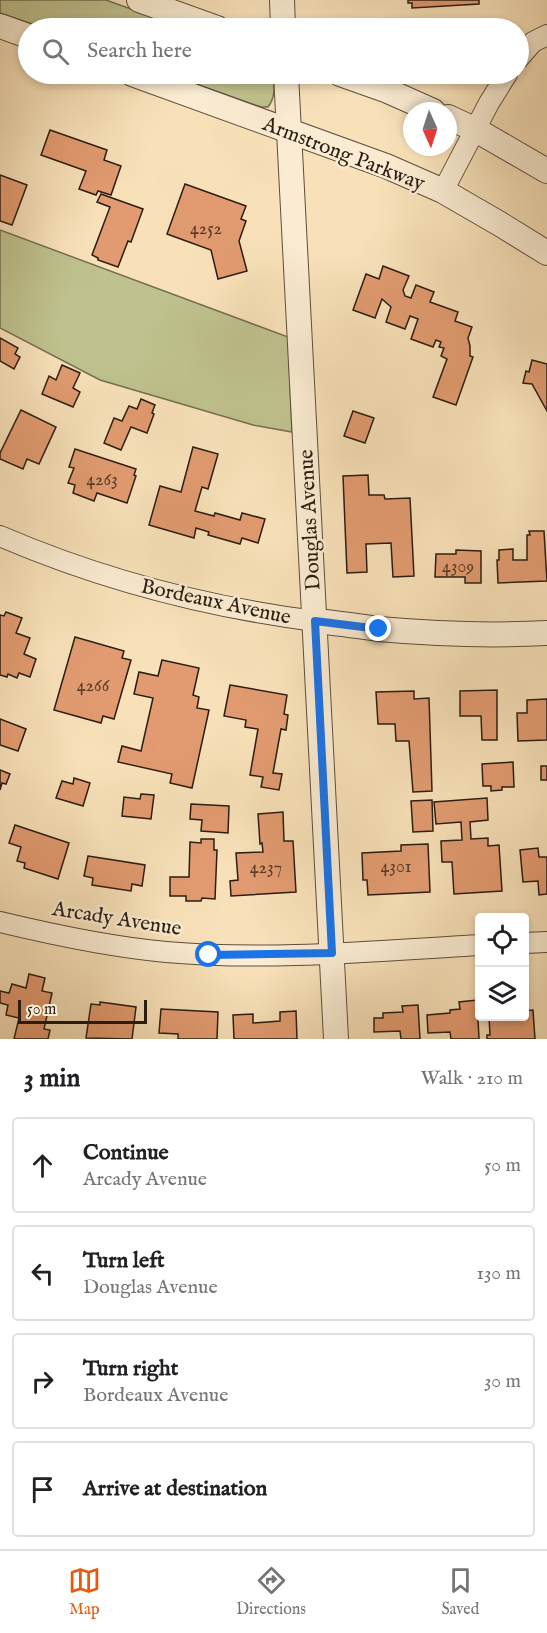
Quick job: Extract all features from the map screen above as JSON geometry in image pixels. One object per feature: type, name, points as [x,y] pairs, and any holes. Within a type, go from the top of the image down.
[{"type":"street","points":[[139,0],[189,18]]},
{"type":"street","points":[[282,0],[283,18]]},
{"type":"street","points":[[0,26],[18,32]]},
{"type":"street","points":[[529,47],[547,34]]},
{"type":"street","name":"Armstrong Parkway","points":[[160,84],[386,166],[443,191],[547,253]]},
{"type":"street","name":"Douglas Avenue","points":[[287,84],[336,1039]]},
{"type":"street","points":[[368,84],[413,102]]},
{"type":"street","points":[[443,191],[501,84]]},
{"type":"street","points":[[457,121],[547,171]]},
{"type":"street","name":"Bordeaux Avenue","points":[[0,536],[100,574],[179,596],[283,616],[379,629],[499,635],[547,633]]},
{"type":"street","name":"Arcady Avenue","points":[[0,922],[113,945],[209,955],[332,953],[475,945]]},
{"type":"street","points":[[529,943],[547,942]]},
{"type":"green space","points":[[0,0],[106,0],[156,18],[18,19],[0,13]]},
{"type":"green space","points":[[196,84],[274,84],[271,103],[268,107],[261,107]]},
{"type":"green space","points":[[0,230],[288,337],[292,432],[253,425],[100,380],[0,328]]},
{"type":"building","points":[[408,0],[479,0],[479,4],[412,8],[412,3],[408,3]]},
{"type":"building","points":[[50,130],[107,150],[104,160],[121,166],[111,195],[98,191],[96,195],[79,189],[86,171],[41,155]]},
{"type":"building","points":[[0,175],[27,185],[12,225],[0,221]]},
{"type":"building","points":[[185,184],[246,206],[241,219],[246,221],[239,241],[247,271],[218,279],[211,250],[167,234]]},
{"type":"building","points":[[101,194],[143,209],[131,242],[128,241],[118,267],[98,260],[92,255],[110,207],[97,202]]},
{"type":"building","points":[[383,266],[409,276],[403,290],[405,296],[411,298],[416,285],[434,292],[430,302],[458,312],[455,321],[472,327],[468,338],[470,356],[473,357],[456,405],[433,397],[447,359],[441,356],[444,348],[439,347],[441,342],[436,340],[433,347],[411,339],[418,319],[410,316],[405,329],[386,322],[391,307],[382,299],[375,318],[353,310],[366,274],[379,279]]},
{"type":"building","points":[[0,338],[18,348],[15,354],[20,357],[14,369],[0,361]]},
{"type":"building","points":[[532,360],[547,364],[547,411],[532,384],[523,383]]},
{"type":"building","points":[[62,365],[80,373],[73,388],[80,392],[73,407],[42,394],[49,376],[56,380]]},
{"type":"building","points":[[141,399],[155,405],[147,433],[131,427],[121,450],[104,443],[114,418],[122,421],[129,406],[137,409]]},
{"type":"building","points":[[21,410],[56,427],[39,464],[27,459],[23,469],[0,459],[0,453]]},
{"type":"building","points":[[353,411],[374,418],[365,443],[344,436]]},
{"type":"building","points":[[193,447],[218,454],[208,489],[202,487],[195,511],[214,516],[215,513],[240,520],[242,513],[265,519],[258,543],[242,538],[240,544],[208,535],[209,532],[196,528],[194,538],[149,525],[160,486],[181,492]]},
{"type":"building","points":[[75,449],[136,469],[127,503],[97,493],[94,501],[73,493],[75,485],[68,483],[74,468],[69,467]]},
{"type":"building","points":[[368,475],[369,495],[384,495],[385,499],[410,498],[414,576],[393,577],[391,543],[366,544],[367,572],[347,573],[343,476]]},
{"type":"building","points":[[529,531],[544,531],[547,581],[498,583],[499,550],[513,549],[513,560],[527,560]]},
{"type":"building","points":[[456,550],[481,551],[481,583],[465,583],[465,577],[435,577],[436,554],[456,554]]},
{"type":"building","points":[[6,612],[22,618],[16,633],[30,638],[24,654],[36,659],[30,677],[19,673],[17,678],[8,674],[7,677],[0,675],[0,615],[4,616]]},
{"type":"building","points":[[75,637],[124,651],[122,658],[131,660],[114,719],[103,716],[101,723],[54,710]]},
{"type":"building","points":[[162,660],[199,668],[193,695],[199,697],[197,708],[209,710],[192,788],[170,783],[172,774],[118,762],[122,746],[141,751],[153,698],[134,694],[139,672],[158,676]]},
{"type":"building","points":[[230,685],[287,695],[284,714],[288,715],[286,730],[281,729],[273,773],[282,774],[279,790],[261,787],[263,777],[250,775],[258,729],[245,727],[246,720],[224,716]]},
{"type":"building","points":[[497,690],[497,740],[482,740],[481,716],[460,716],[460,691]]},
{"type":"building","points":[[414,691],[414,699],[429,698],[432,791],[413,792],[409,741],[396,741],[395,724],[378,724],[376,692]]},
{"type":"building","points":[[547,699],[547,740],[518,741],[517,713],[527,713],[527,700]]},
{"type":"building","points":[[0,719],[26,729],[18,751],[0,745]]},
{"type":"building","points":[[513,762],[514,787],[502,787],[502,790],[491,791],[491,786],[483,786],[482,764]]},
{"type":"building","points":[[541,766],[547,766],[547,780],[541,780]]},
{"type":"building","points":[[0,770],[10,774],[6,784],[2,783],[0,790]]},
{"type":"building","points":[[74,778],[90,783],[83,806],[56,798],[62,781],[73,784]]},
{"type":"building","points":[[141,794],[154,795],[151,819],[122,816],[124,797],[140,799]]},
{"type":"building","points":[[487,798],[488,820],[470,822],[471,839],[488,838],[488,846],[499,845],[502,891],[454,894],[452,862],[442,862],[441,841],[462,840],[461,822],[436,824],[434,802]]},
{"type":"building","points":[[432,800],[433,831],[413,832],[411,801]]},
{"type":"building","points":[[191,804],[229,806],[228,833],[201,831],[202,820],[190,819]]},
{"type":"building","points":[[283,812],[284,841],[293,841],[296,892],[231,896],[230,881],[238,880],[236,853],[263,852],[262,843],[260,844],[258,814]]},
{"type":"building","points":[[15,825],[69,843],[58,879],[24,868],[25,863],[17,861],[21,847],[9,843]]},
{"type":"building","points":[[201,839],[214,839],[214,850],[217,850],[215,899],[202,898],[201,901],[186,901],[186,896],[170,896],[170,877],[189,877],[190,842],[201,843]]},
{"type":"building","points":[[428,844],[430,892],[368,895],[367,880],[363,880],[362,853],[401,851],[401,845]]},
{"type":"building","points":[[538,848],[539,857],[547,857],[547,894],[539,895],[538,881],[523,882],[520,850]]},
{"type":"building","points":[[88,856],[145,865],[142,886],[132,884],[131,891],[92,885],[93,878],[84,876]]},
{"type":"building","points":[[29,974],[45,978],[42,991],[52,993],[44,1029],[50,1030],[48,1039],[14,1039],[19,1018],[6,1015],[8,1005],[0,1003],[0,991],[9,993],[12,984],[26,988]]},
{"type":"building","points":[[475,1000],[475,1021],[478,1021],[479,1039],[451,1039],[450,1032],[428,1033],[427,1015],[450,1013],[450,1010],[460,1009],[459,1002]]},
{"type":"building","points":[[100,1002],[136,1007],[132,1039],[86,1038],[91,1004],[100,1005]]},
{"type":"building","points":[[418,1005],[420,1039],[401,1039],[400,1031],[374,1032],[374,1018],[383,1018],[383,1013],[403,1012],[402,1006]]},
{"type":"building","points":[[161,1009],[218,1012],[217,1039],[178,1039],[178,1034],[159,1033]]},
{"type":"building","points":[[529,1010],[533,1010],[535,1039],[487,1039],[487,1035],[490,1035],[489,1021],[529,1021]]},
{"type":"building","points":[[296,1011],[297,1039],[234,1039],[233,1015],[253,1014],[253,1023],[280,1021],[280,1012]]},
{"type":"route","points":[[209,955],[332,953],[315,621],[379,629]]}]
